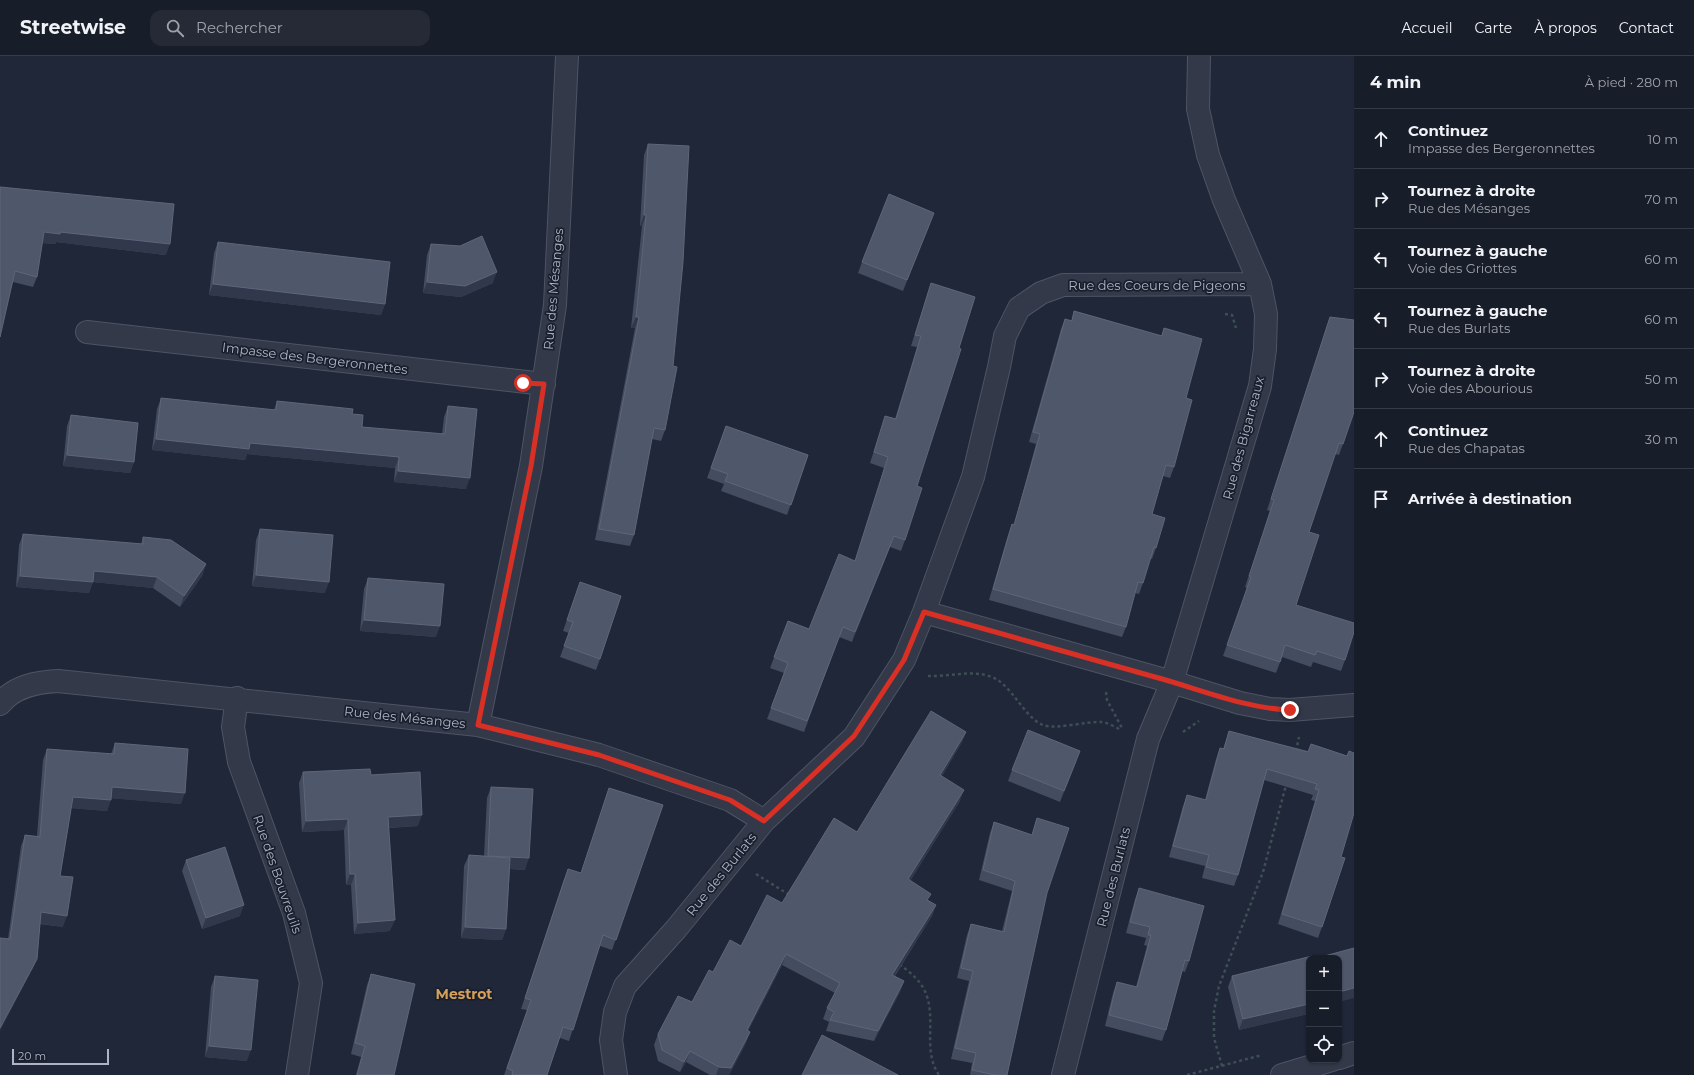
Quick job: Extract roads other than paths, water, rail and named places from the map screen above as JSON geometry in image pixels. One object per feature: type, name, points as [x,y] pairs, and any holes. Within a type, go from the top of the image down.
[{"type":"street","name":"Rue des Mésanges","points":[[0,704],[15,691],[34,683],[58,680],[478,725],[530,473],[555,305],[567,56]]},
{"type":"street","name":"Rue des Bigarreaux","points":[[1172,682],[1260,386],[1265,349],[1266,314],[1260,284],[1224,200],[1208,155],[1198,109],[1199,56]]},
{"type":"street","name":"Rue des Coeurs de Pigeons","points":[[924,612],[973,478],[1005,336],[1019,308],[1041,293],[1063,285],[1260,284]]},
{"type":"street","name":"Impasse des Bergeronnettes","points":[[87,332],[544,384]]},
{"type":"street","name":"Rue des Burlats","points":[[616,1075],[611,1040],[615,1012],[625,986],[676,929],[764,821],[854,736],[904,660],[924,612]]},
{"type":"street","points":[[924,612],[1172,682],[1240,703],[1270,709],[1290,710],[1354,705]]},
{"type":"street","name":"Rue des Burlats","points":[[1064,1075],[1148,739],[1172,682]]},
{"type":"street","name":"Rue des Bouvreuils","points":[[237,698],[233,727],[239,762],[294,913],[311,983],[297,1075]]},
{"type":"street","points":[[478,725],[599,755],[730,800],[764,821]]},
{"type":"street","points":[[1342,1057],[1354,1053]]},
{"type":"street","points":[[1282,1075],[1322,1063]]},
{"type":"district","name":"Mestrot","points":[[464,994]]}]
